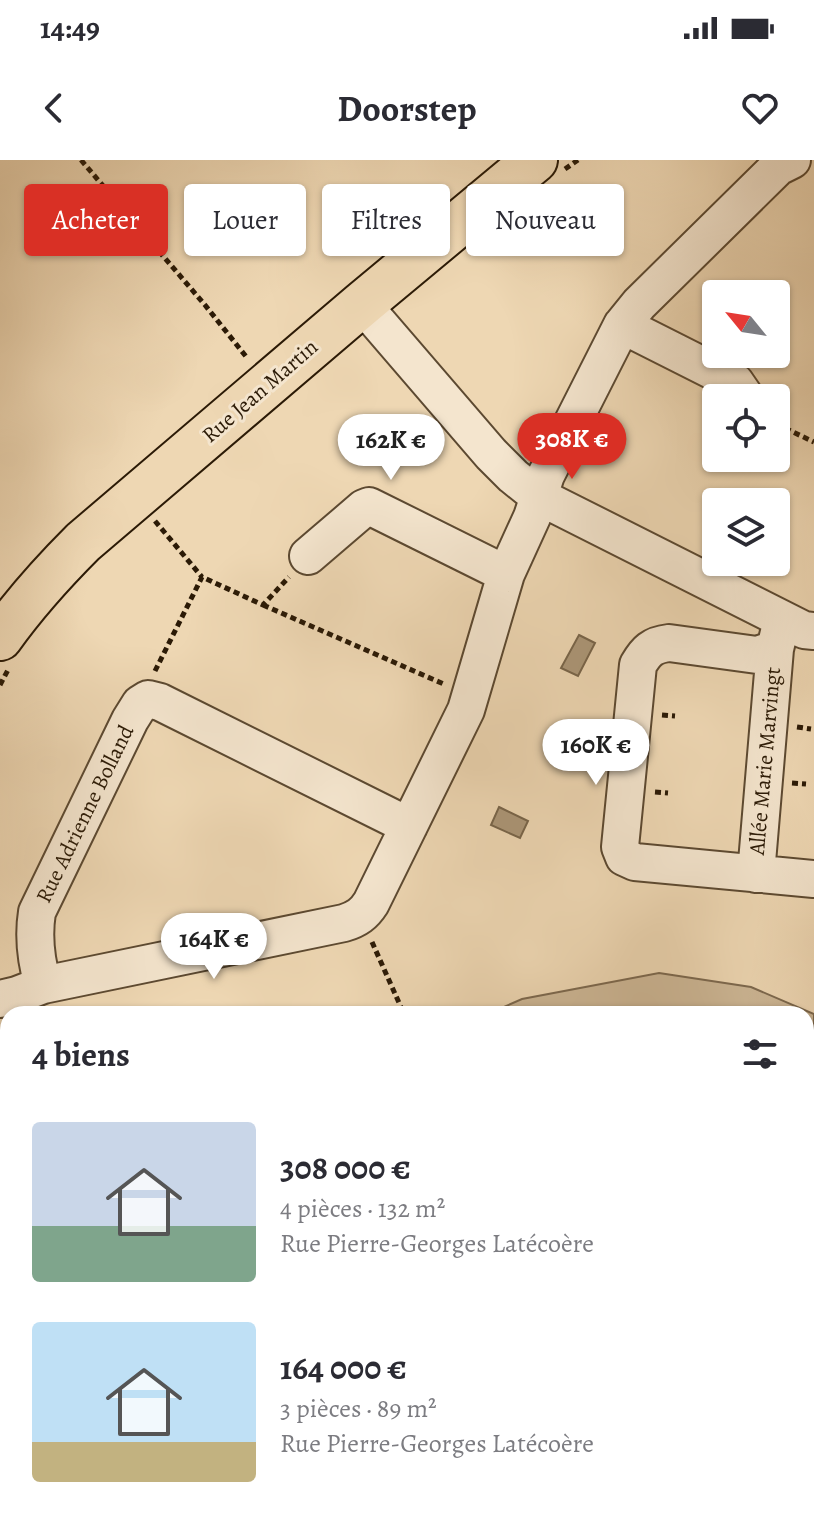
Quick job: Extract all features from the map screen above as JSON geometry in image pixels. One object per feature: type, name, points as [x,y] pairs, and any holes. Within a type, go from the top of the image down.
[{"type":"main road","name":"Rue Jean Martin","points":[[0,638],[18,612],[83,542],[535,160]]},
{"type":"street","points":[[0,999],[43,985],[344,923],[360,916],[371,903],[466,710],[506,574],[532,517],[546,475],[622,325],[639,304],[778,167],[792,160]]},
{"type":"street","points":[[802,160],[814,161]]},
{"type":"street","points":[[362,304],[491,454],[538,496],[790,633]]},
{"type":"street","points":[[622,325],[736,384]]},
{"type":"street","points":[[308,556],[369,506],[506,574]]},
{"type":"street","name":"Allée Marie Marvingt","points":[[790,633],[757,655],[669,643],[656,645],[645,652],[638,665],[620,847],[624,857],[635,862],[814,879]]},
{"type":"street","name":"Allée Marie Marvingt","points":[[756,874],[790,633]]},
{"type":"street","points":[[148,699],[160,702],[409,826]]},
{"type":"street","name":"Rue Adrienne Bolland","points":[[43,985],[36,957],[37,912],[130,720],[140,704],[148,699]]},
{"type":"path","points":[[81,160],[205,305],[266,387]]},
{"type":"path","points":[[790,431],[814,442]]},
{"type":"path","points":[[150,514],[202,577],[453,688]]},
{"type":"path","points":[[263,605],[308,556]]},
{"type":"path","points":[[148,699],[154,672],[202,577]]},
{"type":"path","points":[[360,916],[400,1006]]},
{"type":"shaded area","points":[[579,635],[595,643],[578,676],[561,668]]},
{"type":"shaded area","points":[[499,807],[528,821],[520,838],[491,825]]},
{"type":"shaded area","points":[[659,973],[751,987],[795,1006],[506,1006],[522,999]]}]
